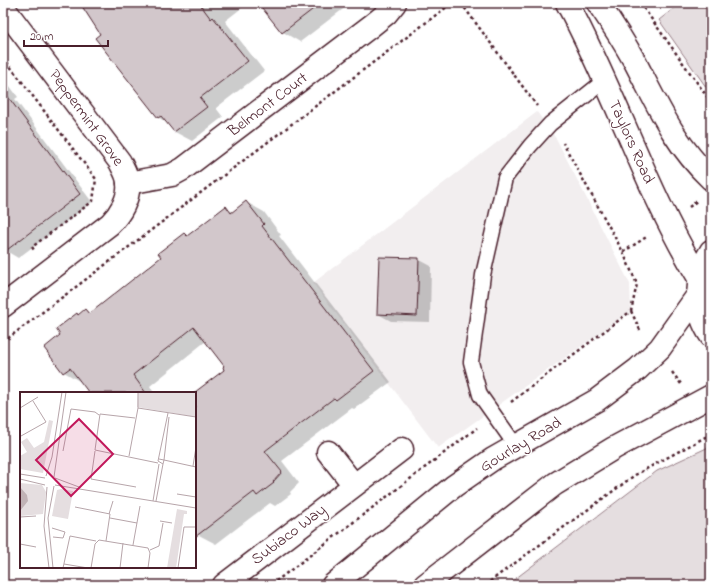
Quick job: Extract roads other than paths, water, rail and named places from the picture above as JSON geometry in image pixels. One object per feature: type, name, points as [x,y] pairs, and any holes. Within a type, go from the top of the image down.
[{"type":"main road","name":"Belmont Court","points":[[128,183],[172,175],[183,169],[371,26],[386,14],[396,3]]},
{"type":"main road","name":"Taylors Road","points":[[567,3],[604,81],[667,223],[698,287]]},
{"type":"main road","points":[[598,3],[616,28],[675,137],[693,162],[711,179]]},
{"type":"main road","name":"Peppermint Grove","points":[[3,7],[120,162],[128,183],[123,205],[118,215],[99,234],[3,306]]},
{"type":"main road","points":[[711,251],[705,260],[698,287],[701,316],[711,336]]},
{"type":"main road","name":"Gourlay Road","points":[[333,585],[454,486],[493,459],[597,400],[638,368],[660,348],[698,287]]},
{"type":"main road","points":[[424,585],[555,484],[614,448],[711,396]]},
{"type":"main road","name":"Subiaco Way","points":[[224,585],[402,449]]},
{"type":"main road","points":[[328,452],[354,485]]},
{"type":"lane","points":[[516,446],[480,395],[471,362],[483,275],[505,178],[530,146],[550,124],[604,81]]}]
